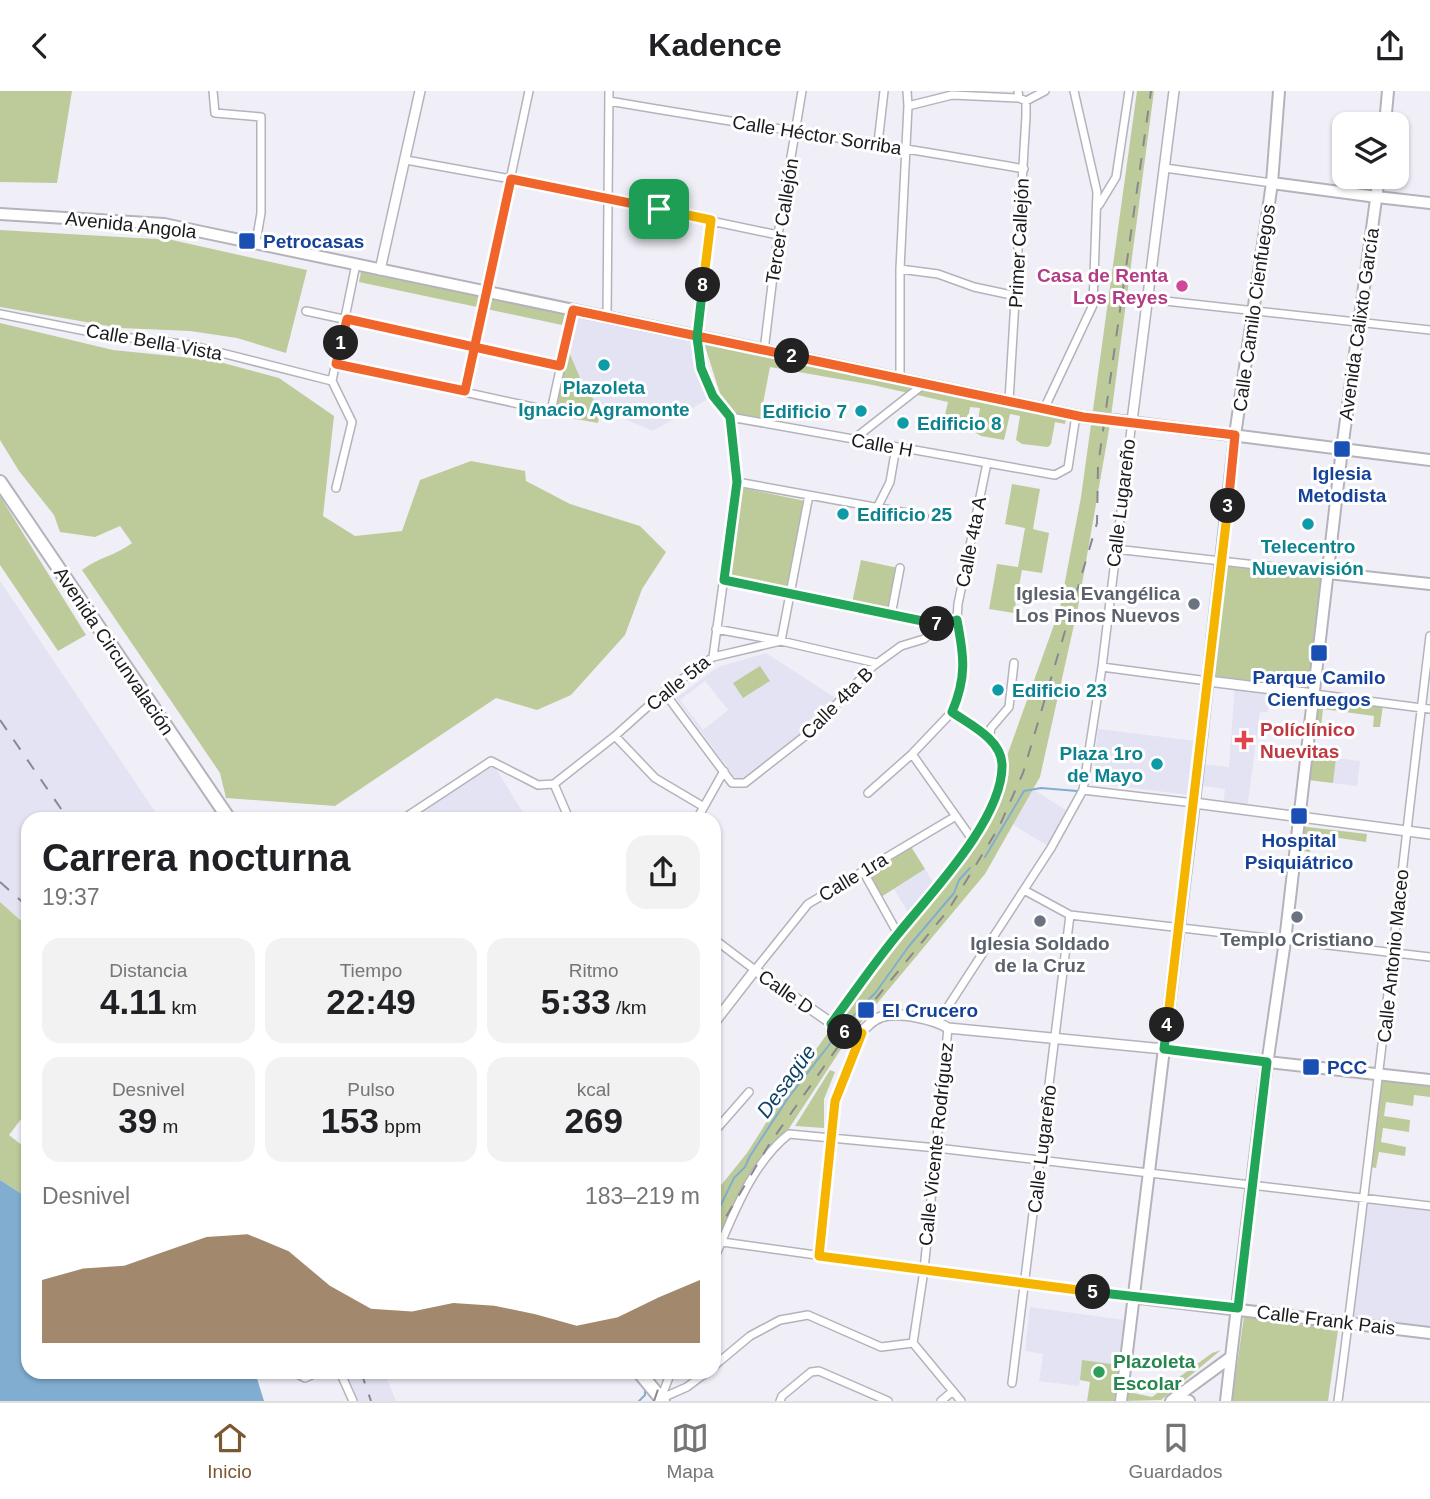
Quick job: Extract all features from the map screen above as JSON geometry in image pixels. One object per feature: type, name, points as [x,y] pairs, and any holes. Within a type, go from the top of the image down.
[{"type":"highway","name":"Avenida Circunvalación","points":[[0,482],[224,812]]},
{"type":"highway","points":[[645,1379],[662,1399]]},
{"type":"main road","name":"Calle Camilo Cienfuegos","points":[[1121,1401],[1194,803],[1235,435],[1272,183],[1279,91]]},
{"type":"main road","points":[[1386,112],[1388,91]]},
{"type":"main road","points":[[1272,183],[1430,203]]},
{"type":"main road","name":"Avenida Calixto García","points":[[1226,1401],[1267,1062],[1285,941],[1342,449],[1378,189]]},
{"type":"main road","name":"Avenida Angola","points":[[0,214],[164,224],[1079,416],[1430,460]]},
{"type":"main road","points":[[1328,573],[1430,584]]},
{"type":"main road","points":[[1267,1062],[1430,1080]]},
{"type":"main road","name":"Calle Frank Pais","points":[[1132,1297],[1430,1333]]},
{"type":"main road","points":[[1173,1400],[1231,1357]]},
{"type":"main road","points":[[1173,1400],[1189,1401]]},
{"type":"street","points":[[213,91],[215,113],[261,117],[261,213],[256,242]]},
{"type":"street","points":[[380,269],[420,91]]},
{"type":"street","points":[[465,391],[529,91]]},
{"type":"street","points":[[607,317],[609,91]]},
{"type":"street","name":"Tercer Callejón","points":[[764,351],[778,235],[802,91]]},
{"type":"street","points":[[878,143],[884,91]]},
{"type":"street","points":[[900,377],[900,269],[907,91]]},
{"type":"street","points":[[908,106],[952,95],[1021,97],[1045,91]]},
{"type":"street","points":[[1044,409],[1093,305],[1098,206],[1074,91]]},
{"type":"street","points":[[1098,206],[1116,177],[1129,91]]},
{"type":"street","name":"Calle Lugareño","points":[[1083,790],[1102,667],[1127,421],[1147,299],[1174,91]]},
{"type":"street","name":"Primer Callejón","points":[[1009,401],[1024,169],[1021,97]]},
{"type":"street","name":"Calle Héctor Sorriba","points":[[609,101],[1024,169]]},
{"type":"street","points":[[406,160],[607,198],[778,235]]},
{"type":"street","points":[[1164,168],[1272,183]]},
{"type":"street","points":[[711,220],[697,337],[701,368],[713,396],[730,417]]},
{"type":"street","points":[[337,488],[352,422],[332,381],[347,319],[356,264]]},
{"type":"street","points":[[900,269],[938,274],[974,287],[1016,296]]},
{"type":"street","points":[[1147,299],[1430,330]]},
{"type":"street","points":[[336,364],[551,411],[573,310]]},
{"type":"street","points":[[306,311],[560,366]]},
{"type":"street","name":"Calle Bella Vista","points":[[0,314],[106,335],[190,345],[332,381]]},
{"type":"street","points":[[853,439],[926,383]]},
{"type":"street","name":"Calle H","points":[[730,417],[1055,475],[1068,468],[1079,416]]},
{"type":"street","name":"Calle 5ta","points":[[555,784],[664,692],[713,657],[737,482],[730,417]]},
{"type":"street","points":[[877,508],[890,482],[896,447]]},
{"type":"street","name":"Calle 4ta A","points":[[868,793],[912,754],[952,712],[961,691],[964,654],[957,620],[958,604],[987,463]]},
{"type":"street","points":[[737,482],[924,516]]},
{"type":"street","points":[[781,641],[809,495]]},
{"type":"street","points":[[1115,549],[1328,573]]},
{"type":"street","points":[[891,615],[900,568]]},
{"type":"street","points":[[724,580],[941,625]]},
{"type":"street","name":"Calle 4ta B","points":[[724,771],[732,783],[745,783],[810,732],[876,663],[901,646],[924,639],[941,625],[957,620]]},
{"type":"street","points":[[716,629],[876,663]]},
{"type":"street","name":"Calle Antonio Maceo","points":[[1338,1401],[1394,953],[1406,831],[1426,708],[1430,636]]},
{"type":"street","points":[[713,657],[781,641]]},
{"type":"street","points":[[989,739],[991,728],[1009,707],[1014,663]]},
{"type":"street","points":[[1102,667],[1426,708]]},
{"type":"street","points":[[664,692],[724,771],[701,812]]},
{"type":"street","points":[[833,1025],[898,934],[943,881],[996,800],[1002,763],[995,745],[952,712]]},
{"type":"street","points":[[615,736],[655,778],[704,807]]},
{"type":"street","points":[[912,754],[972,839]]},
{"type":"street","points":[[413,812],[491,761],[538,785],[555,784],[566,812]]},
{"type":"street","points":[[1083,790],[1430,834]]},
{"type":"street","name":"Calle Vicente Rodríguez","points":[[938,1022],[1072,814],[1083,790]]},
{"type":"street","name":"Calle 1ra","points":[[721,1014],[808,904],[956,816]]},
{"type":"street","points":[[863,871],[898,934]]},
{"type":"street","points":[[1024,890],[1070,915],[1430,957]]},
{"type":"street","name":"Calle Lugareño","points":[[1013,1383],[1070,915]]},
{"type":"street","name":"Calle D","points":[[721,944],[833,1025],[845,1032],[862,1033]]},
{"type":"street","points":[[819,1256],[835,1101],[862,1033],[878,1017],[892,1015],[938,1022],[948,1028],[1267,1062]]},
{"type":"street","name":"Calle Vicente Rodríguez","points":[[913,1343],[924,1270],[948,1028]]},
{"type":"street","points":[[721,1124],[749,1092]]},
{"type":"street","points":[[722,1242],[760,1164],[780,1140],[789,1134],[937,1148],[1430,1206]]},
{"type":"street","name":"Calle Frank Pais","points":[[722,1242],[1026,1285],[1132,1297]]},
{"type":"street","points":[[721,1360],[750,1336],[780,1319],[808,1315],[881,1347],[913,1343],[961,1401]]},
{"type":"street","points":[[780,1401],[782,1396],[811,1372],[819,1371],[888,1401]]},
{"type":"street","points":[[343,1379],[352,1401]]},
{"type":"street","points":[[662,1399],[669,1379]]},
{"type":"street","points":[[662,1399],[698,1379]]},
{"type":"street","points":[[942,1401],[953,1391]]},
{"type":"shaded area","points":[[575,310],[697,337],[701,368],[713,396],[653,431],[601,409],[584,387],[569,352]]},
{"type":"shaded area","points":[[0,581],[155,812],[21,812],[21,921],[0,902]]},
{"type":"shaded area","points":[[766,653],[837,699],[790,747],[744,779],[736,779],[676,698],[718,667]],"holes":[[[705,681],[728,710],[703,730],[680,700]]]},
{"type":"shaded area","name":"Políclínico Nuevitas","points":[[1235,684],[1256,687],[1256,693],[1270,695],[1268,712],[1260,712],[1247,810],[1223,807],[1225,789],[1203,786],[1202,783],[1196,782],[1198,764],[1229,767]]},
{"type":"shaded area","points":[[1098,729],[1196,741],[1190,795],[1092,783]]},
{"type":"shaded area","points":[[1312,755],[1360,761],[1357,786],[1308,780]]},
{"type":"shaded area","points":[[491,761],[523,812],[413,812]]},
{"type":"shaded area","points":[[1033,789],[1072,814],[1051,848],[1012,824]]},
{"type":"shaded area","points":[[925,869],[936,887],[910,916],[894,889]]},
{"type":"shaded area","points":[[1363,1198],[1430,1206],[1430,1333],[1349,1322]]},
{"type":"shaded area","points":[[1030,1307],[1125,1320],[1116,1385],[1080,1380],[1079,1386],[1039,1381],[1043,1354],[1025,1351]]},
{"type":"shaded area","points":[[344,1379],[387,1379],[396,1401],[353,1401]]},
{"type":"green space","points":[[0,91],[72,91],[57,183],[0,182]]},
{"type":"green space","points":[[1137,91],[1154,91],[1110,424],[1078,607],[1040,777],[985,874],[849,1037],[788,1130],[753,1171],[721,1237],[721,1185],[747,1153],[785,1093],[899,933],[954,868],[998,800],[1003,767],[1060,608],[1081,497]]},
{"type":"green space","points":[[0,230],[172,240],[307,270],[286,353],[237,338],[190,331],[120,328],[0,307]]},
{"type":"green space","points":[[361,272],[565,314],[562,325],[359,282]]},
{"type":"green space","points":[[0,323],[113,350],[212,360],[279,378],[334,416],[323,516],[355,536],[402,531],[420,480],[471,461],[525,471],[526,481],[570,504],[640,526],[666,552],[642,589],[625,635],[571,695],[537,710],[496,698],[335,806],[226,798],[220,773],[82,570],[132,543],[120,526],[95,537],[60,532],[54,515],[19,471],[0,440]]},
{"type":"green space","points":[[704,343],[1066,418],[1065,424],[1055,422],[1048,447],[1022,444],[1016,440],[1020,416],[1010,414],[1004,440],[981,436],[976,433],[980,408],[970,407],[966,430],[962,432],[942,428],[948,402],[873,385],[770,367],[760,419],[732,414],[721,397]]},
{"type":"green space","points":[[569,352],[584,387],[601,409],[598,423],[553,415]]},
{"type":"green space","points":[[1012,484],[1040,489],[1033,529],[1049,533],[1042,573],[1022,570],[1014,613],[989,609],[997,564],[1018,567],[1025,528],[1005,524]]},
{"type":"green space","points":[[739,487],[805,501],[787,590],[735,579],[728,568]]},
{"type":"green space","points":[[0,496],[86,635],[58,651],[0,565]]},
{"type":"green space","points":[[861,560],[898,568],[889,611],[852,603]]},
{"type":"green space","name":"Parque Camilo Cienfuegos","points":[[1227,565],[1323,576],[1310,688],[1214,676]]},
{"type":"green space","points":[[760,666],[770,681],[743,698],[733,683]]},
{"type":"green space","points":[[1317,697],[1383,705],[1380,727],[1373,727],[1374,716],[1323,709],[1320,736],[1312,735]]},
{"type":"green space","points":[[1312,755],[1336,758],[1333,783],[1308,780]]},
{"type":"green space","points":[[1299,826],[1367,834],[1366,842],[1312,834],[1310,852],[1297,850]]},
{"type":"green space","points":[[910,845],[925,869],[881,897],[866,872]]},
{"type":"green space","points":[[0,902],[21,921],[21,1119],[9,1135],[21,1144],[21,1194],[0,1180]]},
{"type":"green space","points":[[830,1070],[835,1072],[824,1099],[824,1128],[795,1126]]},
{"type":"green space","points":[[1380,1078],[1430,1083],[1430,1097],[1414,1095],[1413,1106],[1386,1102],[1384,1116],[1410,1120],[1409,1132],[1383,1128],[1381,1142],[1406,1147],[1405,1156],[1379,1152],[1376,1168],[1369,1167]]},
{"type":"green space","points":[[1244,1316],[1338,1330],[1328,1401],[1232,1401]]},
{"type":"green space","points":[[1221,1350],[1161,1400],[1123,1401],[1124,1391],[1152,1397],[1212,1353]]},
{"type":"green space","name":"Plazoleta Escolar","points":[[1082,1360],[1119,1365],[1114,1401],[1087,1401],[1090,1382],[1080,1380]]},
{"type":"water","points":[[0,1180],[21,1194],[21,1379],[257,1379],[264,1401],[0,1401]]},
{"type":"waterway","name":"Desagüe","points":[[985,857],[1024,791],[1041,788],[1077,791]]},
{"type":"waterway","name":"Desagüe","points":[[842,1028],[876,992],[909,946],[954,893],[959,880],[970,868]]},
{"type":"waterway","name":"Desagüe","points":[[721,1205],[734,1178],[745,1167],[788,1098],[839,1032]]},
{"type":"waterway","name":"Desagüe","points":[[639,1401],[645,1395],[645,1390]]},
{"type":"railway","points":[[721,1225],[770,1143],[847,1034],[949,909],[999,827],[1023,773],[1097,523],[1098,466],[1151,91]]},
{"type":"railway","points":[[0,720],[63,812]]},
{"type":"railway","points":[[0,882],[21,901]]},
{"type":"railway","points":[[363,1379],[371,1401]]},
{"type":"railway","points":[[654,1401],[662,1379]]},
{"type":"place","name":"Petrocasas","points":[[247,241]]},
{"type":"place","name":"Casa de Renta Los Reyes","points":[[1182,286]]},
{"type":"place","name":"Plazoleta Ignacio Agramonte","points":[[604,365]]},
{"type":"place","name":"Edificio 7","points":[[861,411]]},
{"type":"place","name":"Edificio 8","points":[[903,423]]},
{"type":"place","name":"Iglesia Metodista","points":[[1342,449]]},
{"type":"place","name":"Edificio 25","points":[[843,514]]},
{"type":"place","name":"Telecentro Nuevavisión","points":[[1308,524]]},
{"type":"place","name":"Iglesia Evangélica Los Pinos Nuevos","points":[[1194,604]]},
{"type":"place","name":"Parque Camilo Cienfuegos","points":[[1319,653]]},
{"type":"place","name":"Edificio 23","points":[[998,690]]},
{"type":"place","name":"Políclínico Nuevitas","points":[[1244,740]]},
{"type":"place","name":"Plaza 1ro de Mayo","points":[[1157,764]]},
{"type":"place","name":"Hospital Psiquiátrico","points":[[1299,816]]},
{"type":"place","name":"Templo Cristiano","points":[[1297,917]]},
{"type":"place","name":"Iglesia Soldado de la Cruz","points":[[1040,921]]},
{"type":"place","name":"El Crucero","points":[[866,1010]]},
{"type":"place","name":"PCC","points":[[1311,1067]]},
{"type":"place","name":"Plazoleta Escolar","points":[[1099,1372]]},
{"type":"route","points":[[659,209],[511,179],[484,307],[474,347],[465,391],[336,364],[347,319],[471,346],[474,347],[560,366],[573,310],[670,331],[697,337],[742,347],[1083,417],[1235,435],[1164,1049],[1267,1062],[1238,1308],[1032,1286],[819,1256],[835,1101],[862,1033],[847,1034],[831,1024],[962,854],[996,800],[1002,763],[995,745],[952,712],[961,691],[964,672],[964,654],[957,620],[941,625],[724,580],[737,482],[730,417],[713,396],[701,368],[697,337],[711,220],[659,209]]}]
